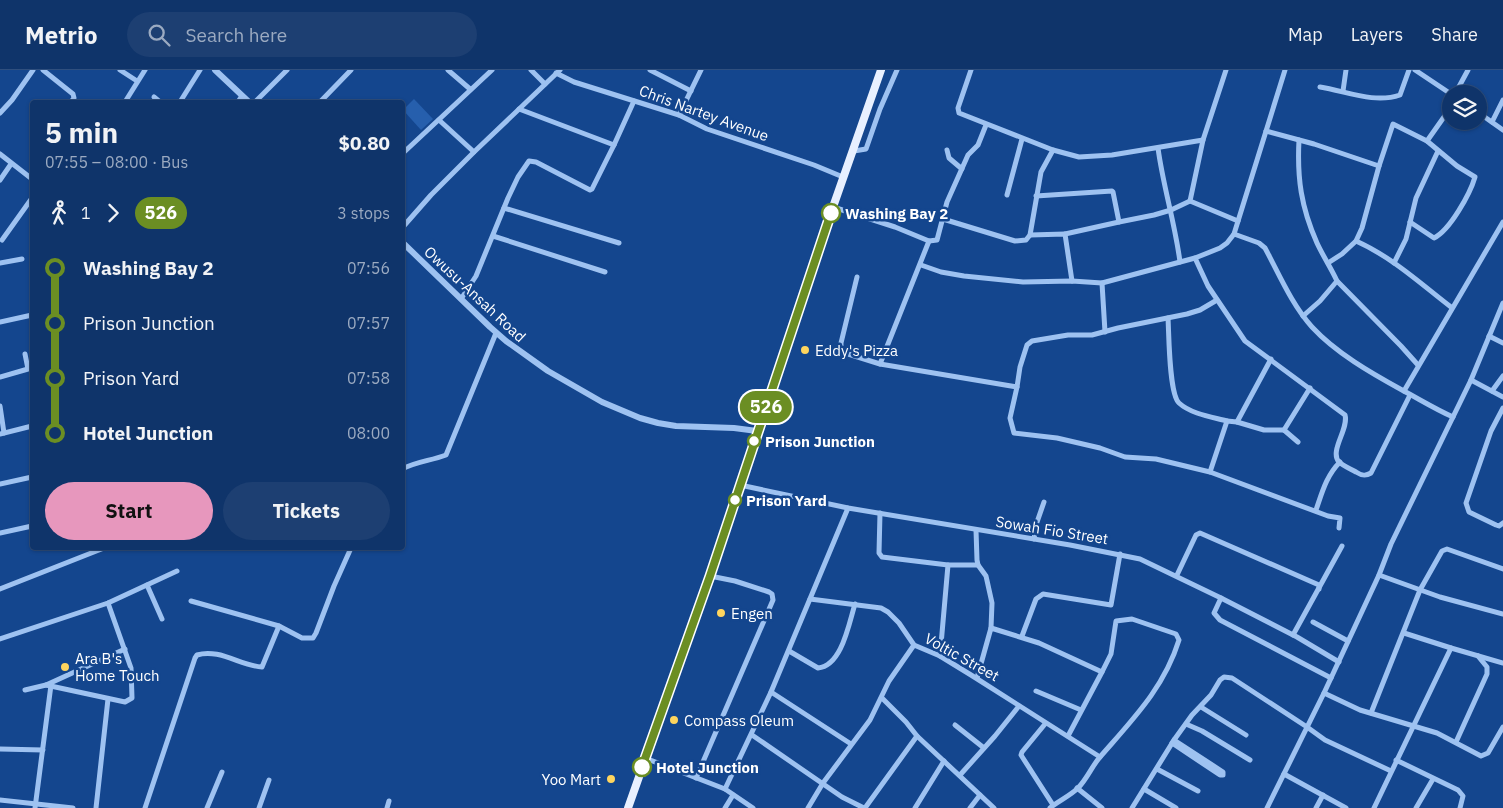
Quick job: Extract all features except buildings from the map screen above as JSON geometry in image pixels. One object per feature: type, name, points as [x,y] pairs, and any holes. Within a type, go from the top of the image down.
[{"type":"main road","points":[[628,808],[710,576],[843,177],[882,70]]},
{"type":"street","points":[[43,70],[73,94],[72,100]]},
{"type":"street","points":[[120,70],[137,81]]},
{"type":"street","points":[[126,100],[145,70]]},
{"type":"street","points":[[181,100],[200,70]]},
{"type":"street","points":[[215,70],[247,100]]},
{"type":"street","points":[[257,100],[287,70]]},
{"type":"street","points":[[322,100],[352,70]]},
{"type":"street","points":[[448,70],[470,89]]},
{"type":"street","points":[[405,151],[492,70]]},
{"type":"street","points":[[531,70],[545,84]]},
{"type":"street","points":[[650,70],[691,91]]},
{"type":"street","points":[[678,115],[701,70]]},
{"type":"street","points":[[854,150],[866,149],[880,109],[897,70]]},
{"type":"street","points":[[971,70],[958,112],[986,125],[1052,150],[1081,157],[1112,155],[1203,140]]},
{"type":"street","points":[[1190,200],[1203,140],[1226,70]]},
{"type":"street","points":[[921,265],[941,272],[964,276],[1023,282],[1102,284],[1195,258],[1220,248],[1234,234],[1285,70]]},
{"type":"street","points":[[1343,91],[1346,70]]},
{"type":"street","points":[[1320,87],[1370,98],[1396,96],[1400,95],[1409,70]]},
{"type":"street","points":[[1415,70],[1442,88]]},
{"type":"street","points":[[1460,85],[1468,70]]},
{"type":"street","points":[[0,113],[12,100],[31,71]]},
{"type":"street","points":[[405,225],[431,195],[474,152],[558,72]]},
{"type":"street","name":"Chris Nartey Avenue","points":[[558,72],[574,82],[678,115],[707,129],[814,165],[843,177]]},
{"type":"street","points":[[239,100],[242,96]]},
{"type":"street","points":[[154,97],[158,100]]},
{"type":"street","points":[[1492,122],[1503,100]]},
{"type":"street","points":[[462,299],[476,276],[518,177],[529,161],[536,162],[590,190],[592,189],[634,101]]},
{"type":"street","points":[[519,109],[614,145]]},
{"type":"street","points":[[1427,141],[1442,119]]},
{"type":"street","points":[[1487,119],[1503,130]]},
{"type":"street","points":[[439,120],[474,152]]},
{"type":"street","points":[[1328,263],[1342,254],[1356,241],[1362,228],[1393,124],[1427,141],[1457,166],[1473,175],[1474,179],[1451,223],[1440,235],[1434,238],[1410,222]]},
{"type":"street","points":[[833,208],[895,227],[930,241],[937,240],[947,202],[968,155],[978,145],[986,125]]},
{"type":"street","points":[[1266,131],[1379,166]]},
{"type":"street","points":[[1007,195],[1022,139]]},
{"type":"street","points":[[1299,140],[1297,167],[1301,195],[1312,230],[1337,281],[1418,366]]},
{"type":"street","points":[[1158,148],[1180,262]]},
{"type":"street","points":[[947,150],[949,158],[962,168]]},
{"type":"street","points":[[943,219],[1014,241],[1026,240],[1030,235],[1041,171],[1052,150]]},
{"type":"street","points":[[1394,263],[1404,244],[1416,198],[1438,151]]},
{"type":"street","points":[[0,154],[30,178]]},
{"type":"street","points":[[0,180],[11,164]]},
{"type":"street","points":[[1036,196],[1112,191],[1119,222]]},
{"type":"street","points":[[1190,200],[1238,221]]},
{"type":"street","points":[[1030,235],[1065,234],[1171,210],[1190,200]]},
{"type":"street","points":[[2,240],[30,201]]},
{"type":"street","points":[[504,208],[619,243]]},
{"type":"street","points":[[1404,391],[1503,222]]},
{"type":"street","points":[[1065,234],[1072,282]]},
{"type":"street","points":[[1234,234],[1259,243],[1265,248],[1303,316],[1332,345],[1366,369],[1452,417]]},
{"type":"street","points":[[493,236],[604,272]]},
{"type":"street","points":[[880,364],[930,241]]},
{"type":"street","points":[[1356,241],[1373,248],[1452,307]]},
{"type":"street","name":"Owusu-Ansah Road","points":[[405,245],[496,333],[525,356],[565,382],[602,402],[640,418],[676,426],[734,428],[757,431]]},
{"type":"street","points":[[1195,258],[1208,286],[1245,341],[1345,415],[1346,425],[1336,453],[1340,462],[1361,475],[1366,476],[1371,473],[1410,395]]},
{"type":"street","points":[[0,263],[22,259]]},
{"type":"street","points":[[857,277],[841,343],[841,349],[845,353],[880,364],[1017,387]]},
{"type":"street","points":[[1303,316],[1322,299],[1337,281]]},
{"type":"street","points":[[1102,284],[1106,332]]},
{"type":"street","points":[[1217,300],[1200,310],[1106,332],[1092,335],[1068,335],[1032,341],[1027,345],[1020,367],[1010,418],[1014,433],[1057,438],[1100,448],[1125,457],[1156,459],[1210,472],[1328,516],[1340,518],[1339,528]]},
{"type":"street","points":[[1267,808],[1339,662],[1379,576],[1391,544],[1471,380],[1503,303]]},
{"type":"street","points":[[0,322],[30,315]]},
{"type":"street","points":[[1168,318],[1171,373],[1176,398],[1181,404],[1192,410],[1227,421],[1264,430],[1284,430],[1298,442]]},
{"type":"street","points":[[405,468],[416,462],[446,455],[496,333]]},
{"type":"street","points":[[1489,336],[1503,343]]},
{"type":"street","points":[[0,377],[28,369],[25,354]]},
{"type":"street","points":[[1237,422],[1271,360]]},
{"type":"street","points":[[1492,391],[1503,376]]},
{"type":"street","points":[[1471,380],[1503,397]]},
{"type":"street","points":[[1284,430],[1310,388]]},
{"type":"street","points":[[0,406],[2,433],[30,426]]},
{"type":"street","points":[[1503,408],[1491,431],[1466,503],[1469,512],[1499,526],[1503,523]]},
{"type":"street","points":[[1210,472],[1227,421]]},
{"type":"street","points":[[1316,510],[1332,470],[1340,462]]},
{"type":"street","points":[[0,484],[30,477]]},
{"type":"street","name":"Sowah Fio Street","points":[[740,484],[848,508],[1120,554],[1149,562],[1293,635],[1339,662]]},
{"type":"street","points":[[1034,539],[1036,525],[1044,502]]},
{"type":"street","points":[[725,790],[752,735],[789,651],[848,508]]},
{"type":"street","points":[[880,513],[879,553],[882,557],[948,565],[978,565]]},
{"type":"street","points":[[0,533],[30,526]]},
{"type":"street","points":[[976,530],[976,556],[978,565],[989,583],[992,607],[991,628],[977,678]]},
{"type":"street","points":[[1177,575],[1196,534],[1201,534],[1319,585],[1319,590]]},
{"type":"street","points":[[1293,635],[1342,546]]},
{"type":"street","points":[[0,589],[99,550]]},
{"type":"street","points":[[190,601],[279,626],[302,638],[313,638],[350,550]]},
{"type":"street","points":[[1371,713],[1420,590],[1442,550],[1503,569]]},
{"type":"street","points":[[1022,636],[1036,599],[1043,594],[1111,605],[1120,554]]},
{"type":"street","points":[[940,656],[948,565]]},
{"type":"street","points":[[0,639],[108,603],[178,571]]},
{"type":"street","points":[[696,778],[773,600],[772,594],[768,592],[735,581],[710,576]]},
{"type":"street","points":[[1379,576],[1503,614]]},
{"type":"street","points":[[147,585],[162,619]]},
{"type":"street","points":[[1221,598],[1214,612],[1220,620],[1331,678]]},
{"type":"street","name":"Voltic Street","points":[[810,600],[881,608],[899,623],[914,645],[940,656],[977,678],[1045,724],[1068,736],[1100,757]]},
{"type":"street","points":[[48,685],[125,702],[132,698],[131,668],[108,603]]},
{"type":"street","points":[[789,651],[818,668],[828,665],[838,654],[842,646],[855,604]]},
{"type":"street","points":[[1045,724],[1022,752],[1022,755],[1051,807],[1078,788],[1100,757],[1132,722],[1161,682],[1179,640],[1178,636],[1132,619],[1116,621],[1111,654],[1068,736]]},
{"type":"street","points":[[1313,622],[1348,641]]},
{"type":"street","points":[[145,808],[194,658],[197,655],[204,654],[236,659],[262,666],[265,664],[279,626]]},
{"type":"street","points":[[991,628],[1022,636],[1102,672]]},
{"type":"street","points":[[1404,633],[1503,662]]},
{"type":"street","points":[[808,808],[822,783],[870,720],[889,681],[914,645]]},
{"type":"street","points":[[1374,808],[1451,648]]},
{"type":"street","points":[[26,690],[48,685],[125,649]]},
{"type":"street","points":[[1456,742],[1487,674],[1487,667],[1478,656]]},
{"type":"street","points":[[1132,808],[1192,715],[1214,691],[1220,680],[1227,676],[1324,740],[1391,771]]},
{"type":"street","points":[[35,805],[43,750],[48,685]]},
{"type":"street","points":[[1036,691],[1081,710]]},
{"type":"street","points":[[771,692],[851,744]]},
{"type":"street","points":[[1324,693],[1360,710],[1437,733],[1484,756],[1488,753],[1503,727]]},
{"type":"street","points":[[882,698],[918,736],[994,808]]},
{"type":"street","points":[[96,808],[108,699]]},
{"type":"street","points":[[960,775],[1019,706]]},
{"type":"street","points":[[1201,706],[1246,736]]},
{"type":"street","points":[[1186,724],[1202,731],[1250,760]]},
{"type":"street","points":[[955,725],[984,748]]},
{"type":"street","points":[[752,735],[842,797],[865,808],[918,736]]},
{"type":"street","points":[[1173,742],[1204,762]]},
{"type":"street","points":[[0,749],[43,750]]},
{"type":"street","points":[[645,758],[725,790],[753,808]]},
{"type":"street","points":[[1396,760],[1433,779],[1448,784],[1461,793],[1463,800],[1460,808]]},
{"type":"street","points":[[915,808],[944,761]]},
{"type":"street","points":[[1157,769],[1198,792]]},
{"type":"street","points":[[207,808],[222,772]]},
{"type":"street","points":[[1284,774],[1346,808]]},
{"type":"street","points":[[1416,808],[1433,779]]},
{"type":"street","points":[[260,808],[269,780]]},
{"type":"street","points":[[1078,788],[1102,808]]},
{"type":"street","points":[[1144,789],[1176,808]]},
{"type":"street","points":[[725,808],[733,795]]},
{"type":"street","points":[[970,808],[980,795]]},
{"type":"street","points":[[1316,808],[1323,795]]},
{"type":"street","points":[[0,800],[73,808]]},
{"type":"street","points":[[387,808],[389,800]]},
{"type":"shaded area","points":[[414,99],[433,119],[421,130],[405,112],[405,108]]},
{"type":"bus line","name":"526","points":[[642,767],[710,576],[831,213]]},
{"type":"place","name":"Washing Bay 2","points":[[831,213]]},
{"type":"place","name":"Eddy's Pizza","points":[[805,350]]},
{"type":"place","name":"Prison Junction","points":[[754,441]]},
{"type":"place","name":"Prison Yard","points":[[735,500]]},
{"type":"place","name":"Engen","points":[[721,613]]},
{"type":"place","name":"Ara B's Home Touch","points":[[65,667]]},
{"type":"place","name":"Compass Oleum","points":[[674,720]]},
{"type":"place","name":"Hotel Junction","points":[[642,767]]},
{"type":"place","name":"Yoo Mart","points":[[611,779]]}]
